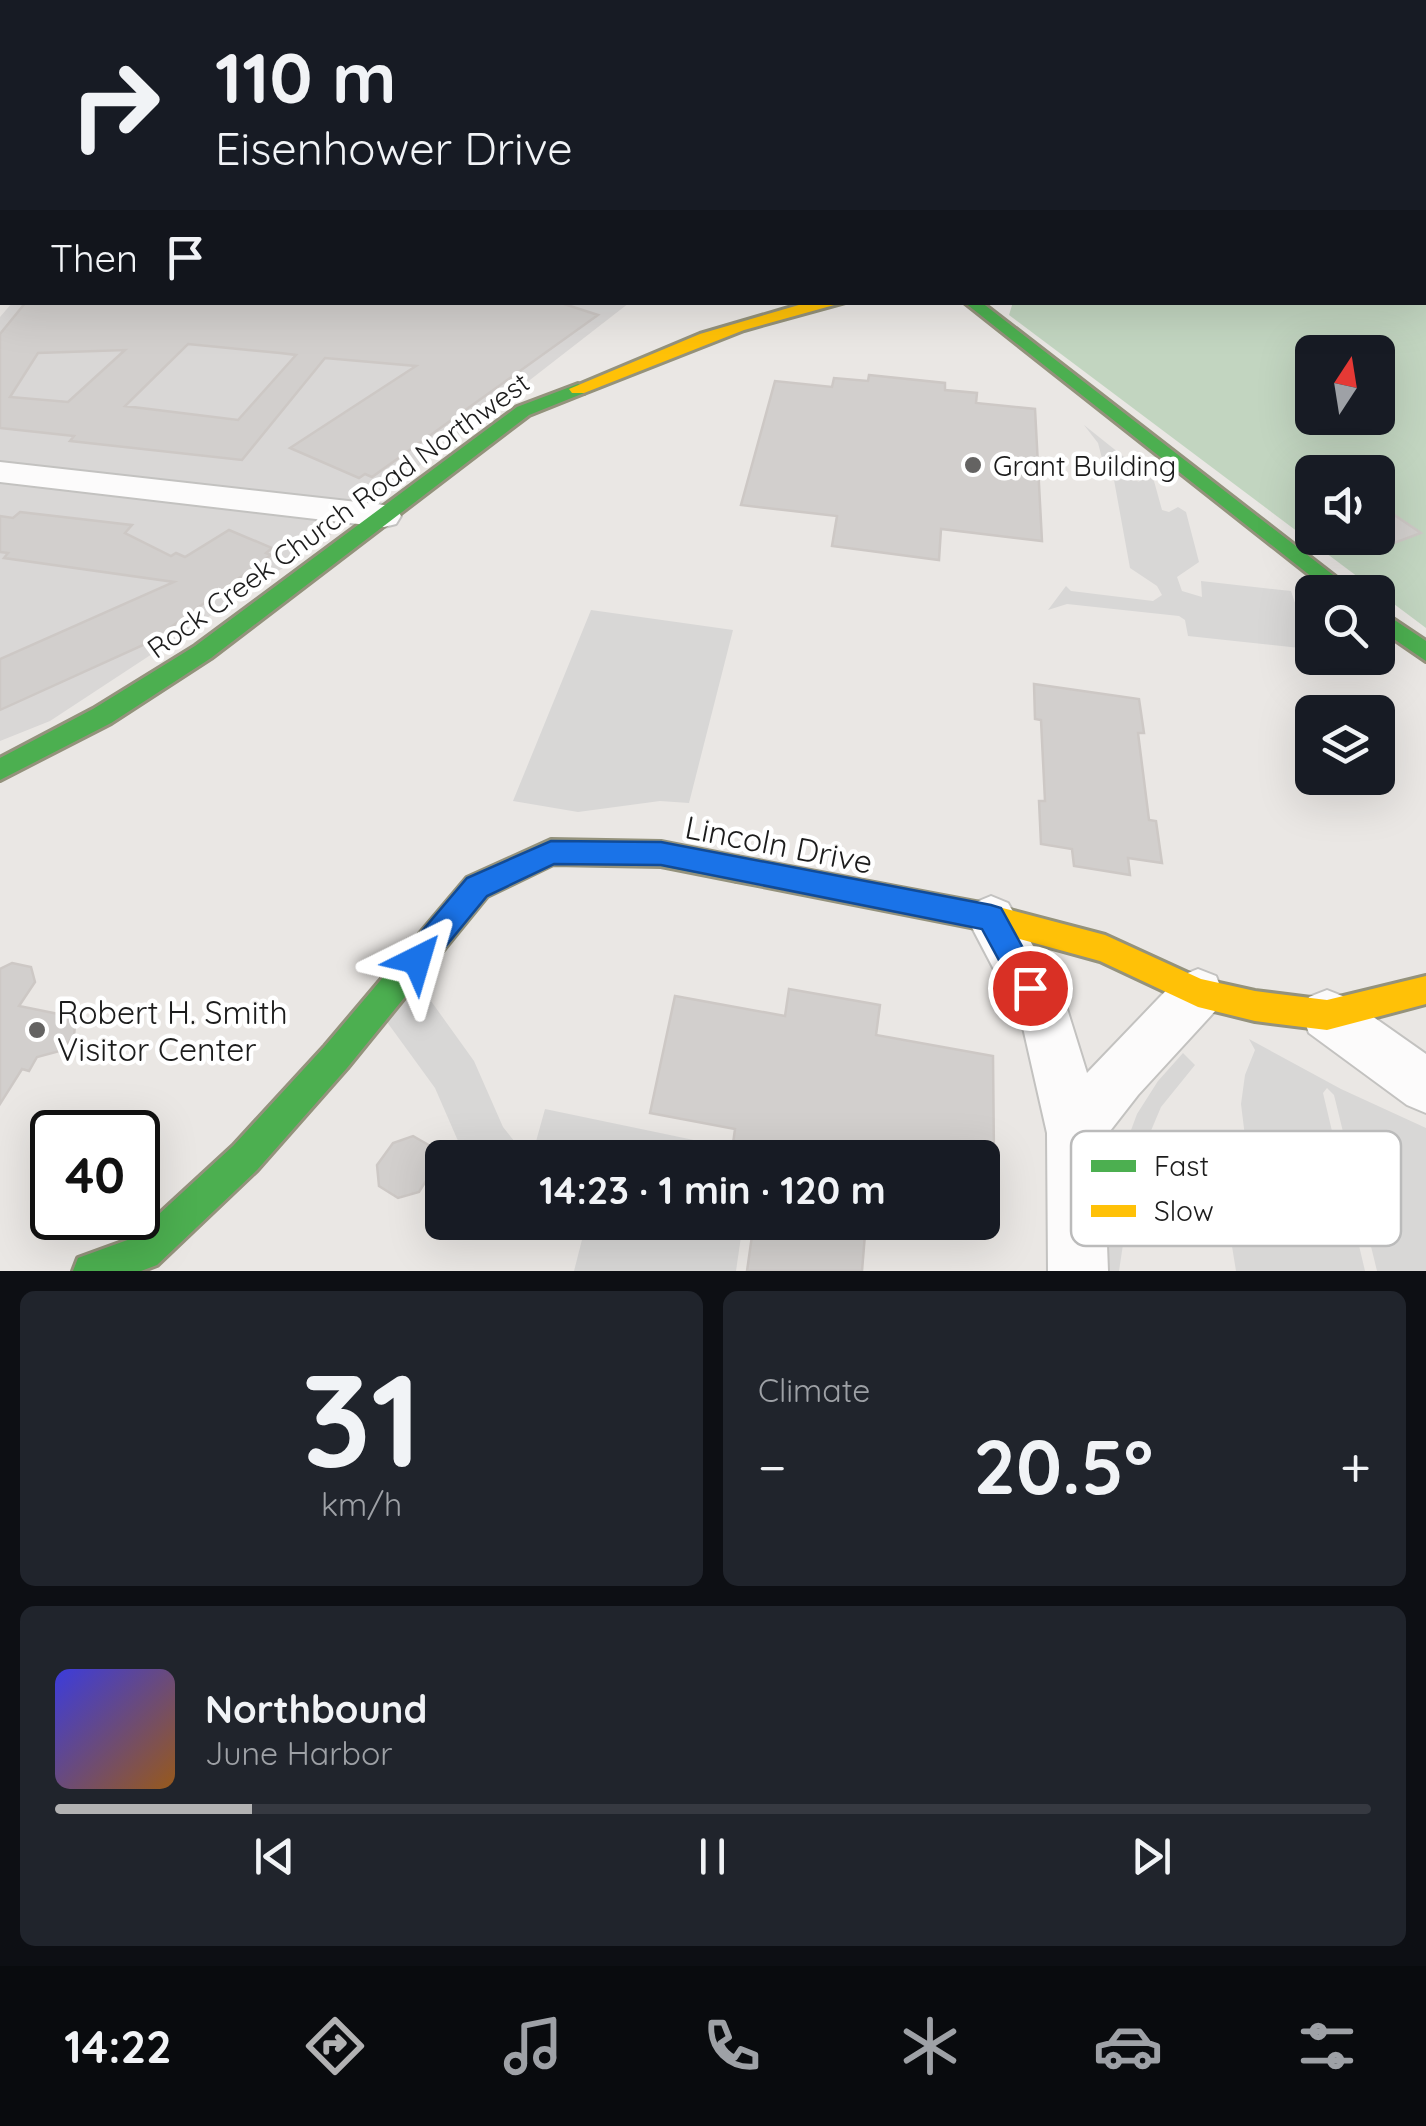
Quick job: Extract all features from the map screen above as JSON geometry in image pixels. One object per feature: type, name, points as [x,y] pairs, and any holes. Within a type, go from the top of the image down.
[{"type":"street","points":[[770,305],[787,309]]},
{"type":"street","name":"Rock Creek Church Road Northwest","points":[[0,770],[163,679],[536,404],[787,309],[816,305]]},
{"type":"street","points":[[976,305],[1323,575]]},
{"type":"street","points":[[0,472],[384,516]]},
{"type":"street","points":[[1395,630],[1426,653]]},
{"type":"street","name":"Lincoln Drive","points":[[91,1271],[144,1252],[245,1158],[336,1057],[477,887],[551,852],[661,854],[991,918],[1105,949],[1198,993],[1255,1006],[1327,1015],[1426,990]]},
{"type":"street","points":[[991,918],[1046,1017],[1074,1131]]},
{"type":"street","points":[[1076,1131],[1102,1092],[1198,993]]},
{"type":"street","points":[[1327,1015],[1426,1086]]},
{"type":"street","points":[[1077,1246],[1078,1271]]},
{"type":"shaded area","points":[[10,305],[626,305],[312,549],[50,721],[0,741],[0,317]]},
{"type":"shaded area","points":[[1084,425],[1154,481],[1162,510],[1169,512],[1178,507],[1186,512],[1199,562],[1177,577],[1182,591],[1202,597],[1201,581],[1291,591],[1295,603],[1295,647],[1188,636],[1185,620],[1179,616],[1067,604],[1048,610],[1066,586],[1071,591],[1153,601],[1162,595],[1157,586],[1130,568],[1114,480],[1122,476],[1140,482],[1113,461],[1103,462],[1098,443]]},
{"type":"shaded area","points":[[591,610],[733,630],[689,803],[660,801],[578,812],[513,801]]},
{"type":"shaded area","points":[[418,983],[474,1061],[503,1127],[513,1140],[458,1140],[435,1088],[387,1022]]},
{"type":"shaded area","points":[[1249,1039],[1341,1089],[1426,1128],[1426,1271],[1377,1271],[1371,1246],[1401,1246],[1401,1131],[1343,1131],[1334,1095],[1327,1088],[1323,1093],[1332,1131],[1244,1131],[1241,1104],[1245,1075],[1255,1050]]},
{"type":"shaded area","points":[[1183,1053],[1195,1065],[1161,1107],[1151,1131],[1131,1131],[1137,1114],[1158,1081]]},
{"type":"shaded area","points":[[545,1109],[694,1140],[536,1140]]},
{"type":"shaded area","points":[[582,1240],[741,1240],[736,1271],[574,1271]]},
{"type":"shaded area","points":[[1105,1246],[1123,1246],[1119,1271],[1102,1271]]},
{"type":"shaded area","points":[[1232,1246],[1359,1246],[1365,1271],[1236,1271]]},
{"type":"green space","points":[[1012,305],[1426,305],[1426,628],[1395,605],[1395,575],[1355,575],[1329,555],[1395,555],[1395,455],[1295,455],[1295,530],[1009,315]]},
{"type":"building","points":[[24,305],[567,305],[598,315],[372,477],[365,474],[359,478],[290,448],[416,366],[325,358],[242,460],[70,441],[74,436],[0,428],[0,334]],"holes":[[[188,344],[296,355],[238,420],[125,406]],[[125,350],[68,402],[10,397],[38,353]]]},
{"type":"building","name":"Grant Building","points":[[869,375],[945,383],[945,390],[977,393],[976,403],[1035,409],[1042,541],[941,529],[939,560],[832,546],[837,516],[741,505],[775,381],[832,387],[834,378],[868,381]]},
{"type":"building","points":[[20,512],[132,525],[125,533],[171,556],[176,553],[185,557],[229,530],[272,548],[266,553],[271,555],[171,627],[174,631],[0,710],[0,659],[174,582],[4,558],[8,553],[0,552],[0,516],[13,518]]},
{"type":"building","points":[[1395,515],[1421,533],[1395,543]]},
{"type":"building","points":[[1034,684],[1139,699],[1144,733],[1138,733],[1149,820],[1156,821],[1162,863],[1128,858],[1130,875],[1074,866],[1072,849],[1041,844],[1039,801],[1045,801],[1041,720],[1035,719]]},
{"type":"building","name":"Robert H. Smith Visitor Center","points":[[12,963],[31,967],[35,982],[19,1006],[68,1016],[75,1025],[74,1036],[60,1051],[37,1057],[29,1071],[22,1069],[0,1104],[0,969]]},
{"type":"building","points":[[789,989],[880,1005],[876,1035],[993,1056],[994,1140],[733,1140],[735,1129],[650,1113],[675,996],[785,1016]]},
{"type":"building","points":[[413,1136],[425,1143],[425,1182],[419,1192],[398,1198],[379,1186],[377,1165],[393,1143]]},
{"type":"building","points":[[751,1240],[865,1240],[862,1271],[747,1271]]},
{"type":"traffic: fast","points":[[975,305],[1323,575]]},
{"type":"traffic: fast","points":[[0,770],[102,716],[203,652],[523,411],[578,389]]},
{"type":"traffic: fast","points":[[1395,630],[1426,653]]},
{"type":"traffic: fast","points":[[91,1271],[144,1252],[245,1158],[336,1057],[477,887],[551,852],[661,854],[737,869]]},
{"type":"traffic: slow","points":[[578,389],[738,326],[821,305]]},
{"type":"traffic: slow","points":[[737,869],[991,918],[1105,949],[1198,993],[1255,1006],[1327,1015],[1426,990]]},
{"type":"place","name":"Grant Building","points":[[973,465]]},
{"type":"place","name":"Robert H. Smith Visitor Center","points":[[37,1030]]},
{"type":"route","points":[[417,960],[477,887],[551,852],[661,854],[991,918],[1030,988]]}]
